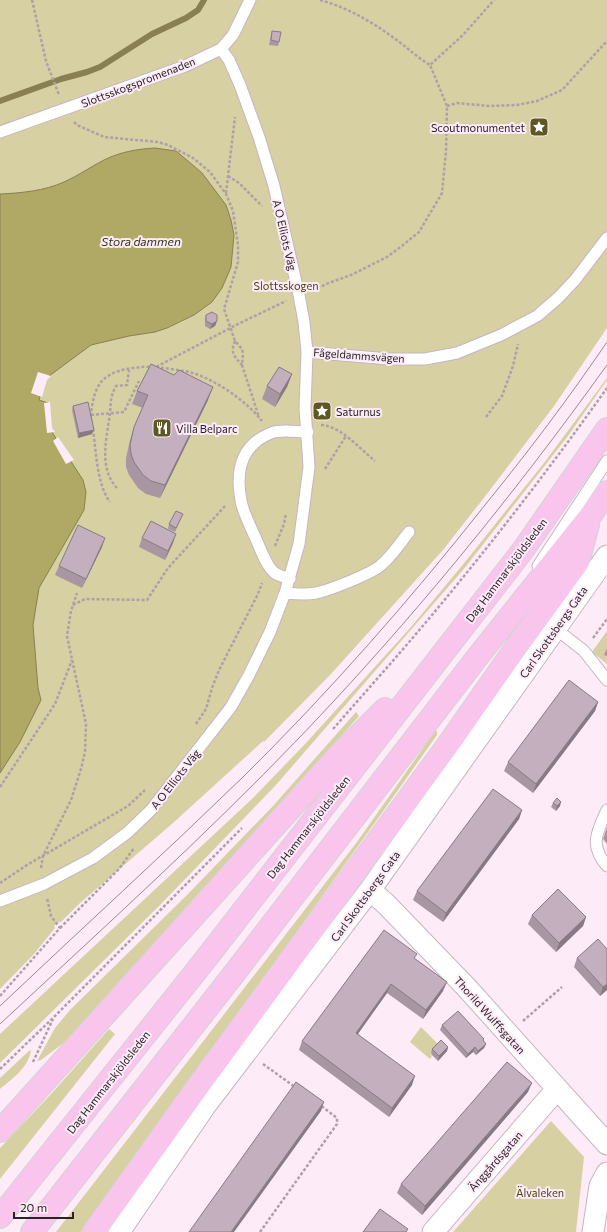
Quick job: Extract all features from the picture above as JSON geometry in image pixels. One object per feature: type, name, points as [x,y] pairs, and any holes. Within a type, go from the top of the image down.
[{"type":"main road","name":"Dag Hammarskjöldsleden","points":[[0,1217],[201,965],[523,550],[607,429]]},
{"type":"main road","points":[[32,1232],[233,975],[479,655],[591,515],[607,492]]},
{"type":"main road","points":[[94,1232],[201,1082],[447,746],[578,562],[591,515]]},
{"type":"main road","points":[[0,1131],[338,756],[448,646]]},
{"type":"street","name":"Carl Skottsbergs Gata","points":[[119,1232],[205,1106],[370,890],[607,556]]},
{"type":"street","name":"Thorild Wulffsgatan","points":[[370,890],[386,904],[467,988],[607,1144]]},
{"type":"street","name":"Änggårdsgatan","points":[[433,1232],[557,1089]]},
{"type":"street","points":[[593,1232],[600,1186],[607,1173]]},
{"type":"lane","name":"Slottsskogspromenaden","points":[[0,132],[185,66],[221,49],[233,35],[250,0]]},
{"type":"lane","name":"A O Elliots Väg","points":[[0,901],[44,884],[94,858],[127,833],[151,810],[231,707],[249,675],[270,632],[290,579],[299,544],[309,467],[305,408],[307,352],[304,322],[274,186],[259,137],[240,85],[229,60],[221,49]]},
{"type":"lane","name":"Fågeldammsvägen","points":[[307,352],[389,359],[425,359],[457,353],[513,329],[537,316],[558,298],[575,280],[607,238]]},
{"type":"lane","points":[[290,579],[274,573],[264,558],[242,506],[239,473],[240,463],[244,454],[253,445],[271,433],[307,429]]},
{"type":"lane","points":[[479,655],[607,461]]},
{"type":"lane","points":[[285,593],[317,593],[347,583],[381,566],[409,532]]},
{"type":"lane","points":[[556,629],[584,651],[607,680]]},
{"type":"lane","points":[[607,810],[596,838],[596,845],[600,858],[607,866]]},
{"type":"path","points":[[32,0],[46,61],[54,84]]},
{"type":"path","points":[[156,367],[299,295],[312,292],[326,284],[387,257],[419,232],[442,193],[446,151],[447,106],[430,65],[399,41],[361,17],[347,9],[320,0]]},
{"type":"path","points":[[430,65],[464,35],[494,0]]},
{"type":"path","points":[[447,106],[458,104],[517,106],[537,101],[562,90],[607,41]]},
{"type":"path","points":[[226,194],[235,113]]},
{"type":"path","points":[[73,121],[77,125],[104,137],[158,142],[168,145],[193,158],[210,172],[226,194],[233,211],[238,245],[238,262],[224,309],[235,341],[242,350],[242,365]]},
{"type":"path","points":[[228,176],[239,183],[264,208]]},
{"type":"path","points":[[486,418],[502,396],[513,366],[518,340],[513,329]]},
{"type":"path","points":[[235,341],[232,347],[232,352],[242,365],[259,417]]},
{"type":"path","points":[[110,502],[105,494],[99,473],[91,415],[91,407],[94,397],[99,386],[107,376],[142,366],[195,374],[216,383],[237,397],[259,417],[271,433]]},
{"type":"path","points":[[117,488],[109,476],[105,449],[110,412],[109,403],[116,386],[128,385],[128,370]]},
{"type":"path","points":[[91,415],[110,412],[124,412],[139,381]]},
{"type":"path","points":[[329,733],[436,610],[504,526],[569,442],[607,388]]},
{"type":"path","points":[[307,429],[325,425],[336,429],[374,461]]},
{"type":"path","points":[[308,484],[326,468],[346,436]]},
{"type":"path","points":[[73,605],[85,599],[147,600],[168,568],[240,490]]},
{"type":"path","points":[[194,728],[206,709],[219,670],[258,594],[284,524],[286,508]]},
{"type":"path","points":[[60,928],[51,916],[41,865],[43,856],[70,800],[82,769],[85,752],[86,724],[67,636],[69,618],[77,593]]},
{"type":"path","points":[[584,651],[607,619]]},
{"type":"path","points":[[0,787],[56,704],[72,660]]},
{"type":"path","points":[[0,883],[128,806],[146,789]]},
{"type":"path","points":[[0,996],[60,928],[120,868],[138,842],[146,835],[143,818]]},
{"type":"path","points":[[0,1069],[54,1017],[246,824]]},
{"type":"path","points":[[521,1022],[562,987]]},
{"type":"path","points":[[33,1064],[35,1056],[54,1017]]},
{"type":"path","points":[[246,1052],[299,1090]]},
{"type":"path","points":[[260,1232],[337,1124],[337,1118],[318,1104]]},
{"type":"green space","name":"Slottsskogen","points":[[0,0],[607,0],[607,328],[554,406],[443,550],[330,675],[264,742],[263,741],[173,823],[80,903],[61,922],[54,926],[55,928],[34,954],[0,989]]},
{"type":"green space","points":[[607,378],[568,436],[463,570],[275,786],[161,904],[0,1063],[0,1034],[253,798],[306,743],[411,627],[465,562],[544,463]]},
{"type":"green space","points":[[607,631],[607,664],[592,652]]},
{"type":"green space","points":[[356,712],[359,716],[179,920],[66,1041],[41,1060],[37,1061],[55,1028],[70,1010],[187,895],[273,806]]},
{"type":"green space","points":[[435,731],[437,731],[437,735],[81,1232],[56,1232],[357,842]]},
{"type":"green space","points":[[421,1027],[439,1045],[430,1054],[432,1056],[430,1059],[410,1042]]},
{"type":"green space","points":[[109,1029],[115,1034],[0,1179],[0,1148]]},
{"type":"green space","points":[[30,1050],[27,1063],[0,1089],[0,1078]]},
{"type":"green space","name":"Älvaleken","points":[[551,1121],[584,1157],[576,1232],[453,1232]]},
{"type":"water","name":"Stora dammen","points":[[155,148],[176,151],[202,173],[226,205],[234,235],[231,267],[222,288],[212,302],[194,315],[155,332],[129,336],[91,345],[45,379],[39,400],[48,403],[50,429],[83,480],[86,492],[84,510],[39,588],[33,625],[38,688],[41,700],[20,742],[0,773],[0,194],[49,188],[69,180],[110,157],[135,150]]},
{"type":"pier","points":[[38,372],[51,376],[47,380],[42,397],[31,393]]},
{"type":"pier","points":[[50,402],[52,428],[55,432],[47,433],[44,403]]},
{"type":"pier","points":[[58,437],[74,460],[66,464],[53,441]]},
{"type":"building","points":[[272,31],[281,32],[279,42],[271,40]]},
{"type":"building","points":[[212,312],[217,315],[217,321],[212,324],[206,321],[206,315]]},
{"type":"building","points":[[151,364],[174,375],[179,370],[213,387],[165,485],[151,481],[143,475],[134,462],[131,454],[130,445],[134,427],[148,395],[137,391]]},
{"type":"building","points":[[279,367],[292,374],[280,394],[267,386]]},
{"type":"building","points":[[88,402],[94,430],[79,433],[73,406]]},
{"type":"building","points":[[176,511],[183,514],[176,528],[169,524]]},
{"type":"building","points":[[151,521],[176,534],[168,551],[142,538]]},
{"type":"building","points":[[78,525],[105,538],[86,579],[59,566]]},
{"type":"building","points":[[569,680],[598,702],[536,784],[508,762]]},
{"type":"building","points":[[493,789],[522,810],[446,913],[417,891]]},
{"type":"building","points":[[557,798],[561,802],[557,806],[553,803]]},
{"type":"building","points":[[558,889],[586,917],[559,943],[532,915]]},
{"type":"building","points":[[384,930],[417,954],[414,958],[447,982],[426,1010],[391,984],[356,1033],[415,1076],[392,1108],[302,1041]]},
{"type":"building","points":[[598,939],[607,949],[607,984],[603,987],[577,958]]},
{"type":"building","points":[[458,1011],[484,1039],[483,1040],[486,1044],[478,1051],[475,1047],[468,1054],[442,1025]]},
{"type":"building","points":[[441,1040],[448,1047],[439,1056],[432,1049]]},
{"type":"building","points":[[507,1062],[532,1083],[425,1206],[401,1184]]},
{"type":"building","points":[[296,1082],[324,1102],[231,1232],[189,1232]]},
{"type":"building","points":[[380,1209],[408,1229],[406,1232],[363,1232]]},
{"type":"waterway","points":[[0,101],[100,67],[152,34],[186,18],[198,10],[204,0]]},
{"type":"tram line","points":[[0,1006],[244,776],[338,678],[369,644],[457,540],[532,445],[607,342]]},
{"type":"tram line","points":[[0,1024],[227,811],[341,693],[382,648],[460,557],[535,462],[607,365]]},
{"type":"place","name":"Scoutmonumentet","points":[[539,127]]},
{"type":"place","name":"Saturnus","points":[[322,411]]},
{"type":"place","name":"Villa Belparc","points":[[162,428]]}]
